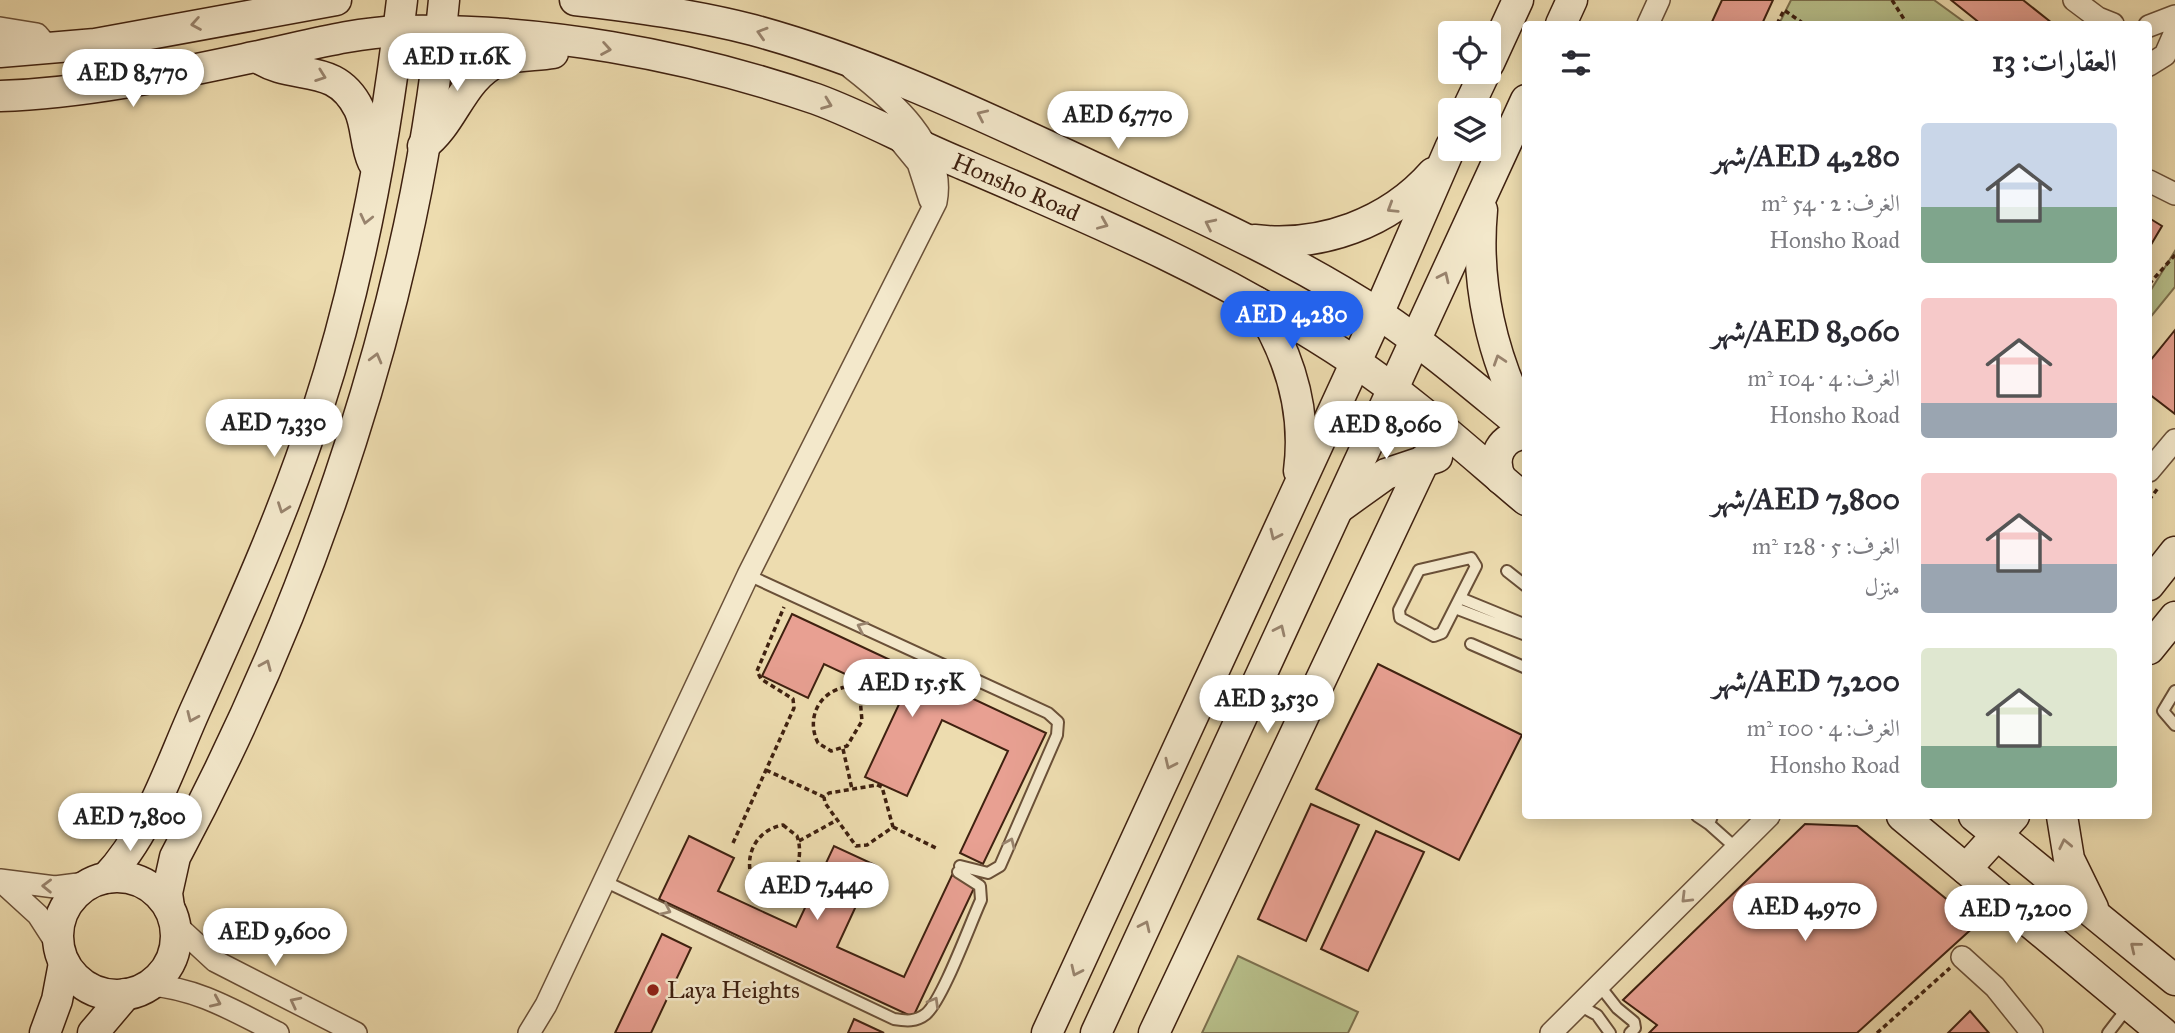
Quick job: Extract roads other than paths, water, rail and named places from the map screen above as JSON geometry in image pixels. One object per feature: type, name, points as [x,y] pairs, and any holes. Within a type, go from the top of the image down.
[{"type":"street","points":[[244,15],[274,0]]},
{"type":"street","points":[[0,52],[95,44],[335,0]]},
{"type":"street","points":[[45,1033],[57,999],[61,955],[59,926],[65,908],[77,892],[100,880],[138,834],[274,531],[331,367],[377,170],[402,0]]},
{"type":"street","points":[[93,1033],[138,990],[163,974],[172,959],[176,942],[167,893],[175,857],[293,600],[357,420],[394,288],[423,146],[444,0]]},
{"type":"street","name":"Honsho Road","points":[[575,0],[646,8],[752,30],[828,53],[962,106],[1302,269],[1415,339],[1522,429]]},
{"type":"street","points":[[1501,36],[1518,0]]},
{"type":"street","points":[[1562,21],[1572,0]]},
{"type":"street","points":[[1649,21],[1659,0]]},
{"type":"street","points":[[2074,0],[2102,21]]},
{"type":"street","points":[[2152,25],[2175,16]]},
{"type":"street","points":[[0,28],[37,34],[49,48]]},
{"type":"street","name":"Honsho Road","points":[[0,96],[101,89],[257,57],[327,39],[398,31],[484,33],[573,43],[738,76],[828,104],[1140,240],[1254,299],[1355,362],[1392,389],[1522,497]]},
{"type":"street","points":[[2152,64],[2160,60],[2175,32]]},
{"type":"street","points":[[423,146],[439,132],[469,83],[489,66],[517,56],[555,52],[573,43]]},
{"type":"street","points":[[529,1033],[545,1005],[748,575],[931,215],[939,188],[938,174],[927,149],[911,126],[873,86],[828,53]]},
{"type":"street","points":[[257,57],[274,66],[325,76],[346,90],[360,112],[368,150],[377,170]]},
{"type":"street","points":[[1096,1033],[1522,109]]},
{"type":"street","points":[[895,135],[918,163],[927,188],[931,215]]},
{"type":"street","points":[[1240,239],[1296,241],[1352,229],[1402,202],[1440,161]]},
{"type":"street","points":[[1047,1033],[1378,314],[1444,161]]},
{"type":"street","points":[[2152,182],[2175,194]]},
{"type":"street","points":[[1484,192],[1481,268],[1488,317],[1501,366],[1522,413]]},
{"type":"street","points":[[1254,299],[1272,327],[1295,389],[1301,454],[1297,487]]},
{"type":"street","points":[[1501,479],[1496,463],[1501,446],[1522,433]]},
{"type":"street","points":[[2152,467],[2175,440]]},
{"type":"street","points":[[1335,512],[1376,479],[1425,459],[1469,452]]},
{"type":"street","points":[[1154,1033],[1425,459]]},
{"type":"street","points":[[2152,581],[2175,552]]},
{"type":"street","points":[[2152,645],[2175,617]]},
{"type":"street","points":[[1551,1033],[1766,819]]},
{"type":"street","points":[[1906,819],[2128,1007],[2163,1033]]},
{"type":"street","points":[[1934,843],[1956,819]]},
{"type":"street","points":[[2062,819],[2069,859],[2095,915]]},
{"type":"street","points":[[1966,869],[1995,822],[2095,915],[2169,970]]},
{"type":"street","points":[[0,881],[55,887],[124,877],[142,882],[158,893],[172,916],[215,961],[356,1033]]},
{"type":"street","points":[[0,881],[38,915],[75,978],[90,989],[108,995],[170,987],[204,996],[278,1033]]},
{"type":"street","points":[[1962,957],[1995,987],[2032,1033]]},
{"type":"street","points":[[541,1033],[545,1005]]},
{"type":"lane","points":[[1471,558],[1476,566],[1457,603],[1442,633],[1437,636],[1407,624],[1399,614],[1412,580],[1419,570],[1471,558]]},
{"type":"lane","points":[[1507,571],[1522,583]]},
{"type":"lane","points":[[604,881],[894,1018],[906,1021],[918,1019],[934,1003],[981,900],[980,886],[959,869],[988,873],[999,866],[1057,735],[1058,722],[1048,713],[748,575]]},
{"type":"lane","points":[[1457,603],[1522,624]]},
{"type":"lane","points":[[1457,603],[1522,633]]},
{"type":"lane","points":[[1471,644],[1522,666]]},
{"type":"lane","points":[[2175,691],[2163,711],[2175,725]]},
{"type":"lane","points":[[1710,820],[1737,848]]},
{"type":"lane","points":[[1599,985],[1617,1008],[1634,1022],[1635,1028],[1630,1033]]},
{"type":"lane","points":[[1579,1005],[1597,1015],[1610,1033]]},
{"type":"lane","points":[[2108,1033],[2128,1007]]},
{"type":"place","name":"Laya Heights","points":[[653,990]]}]
